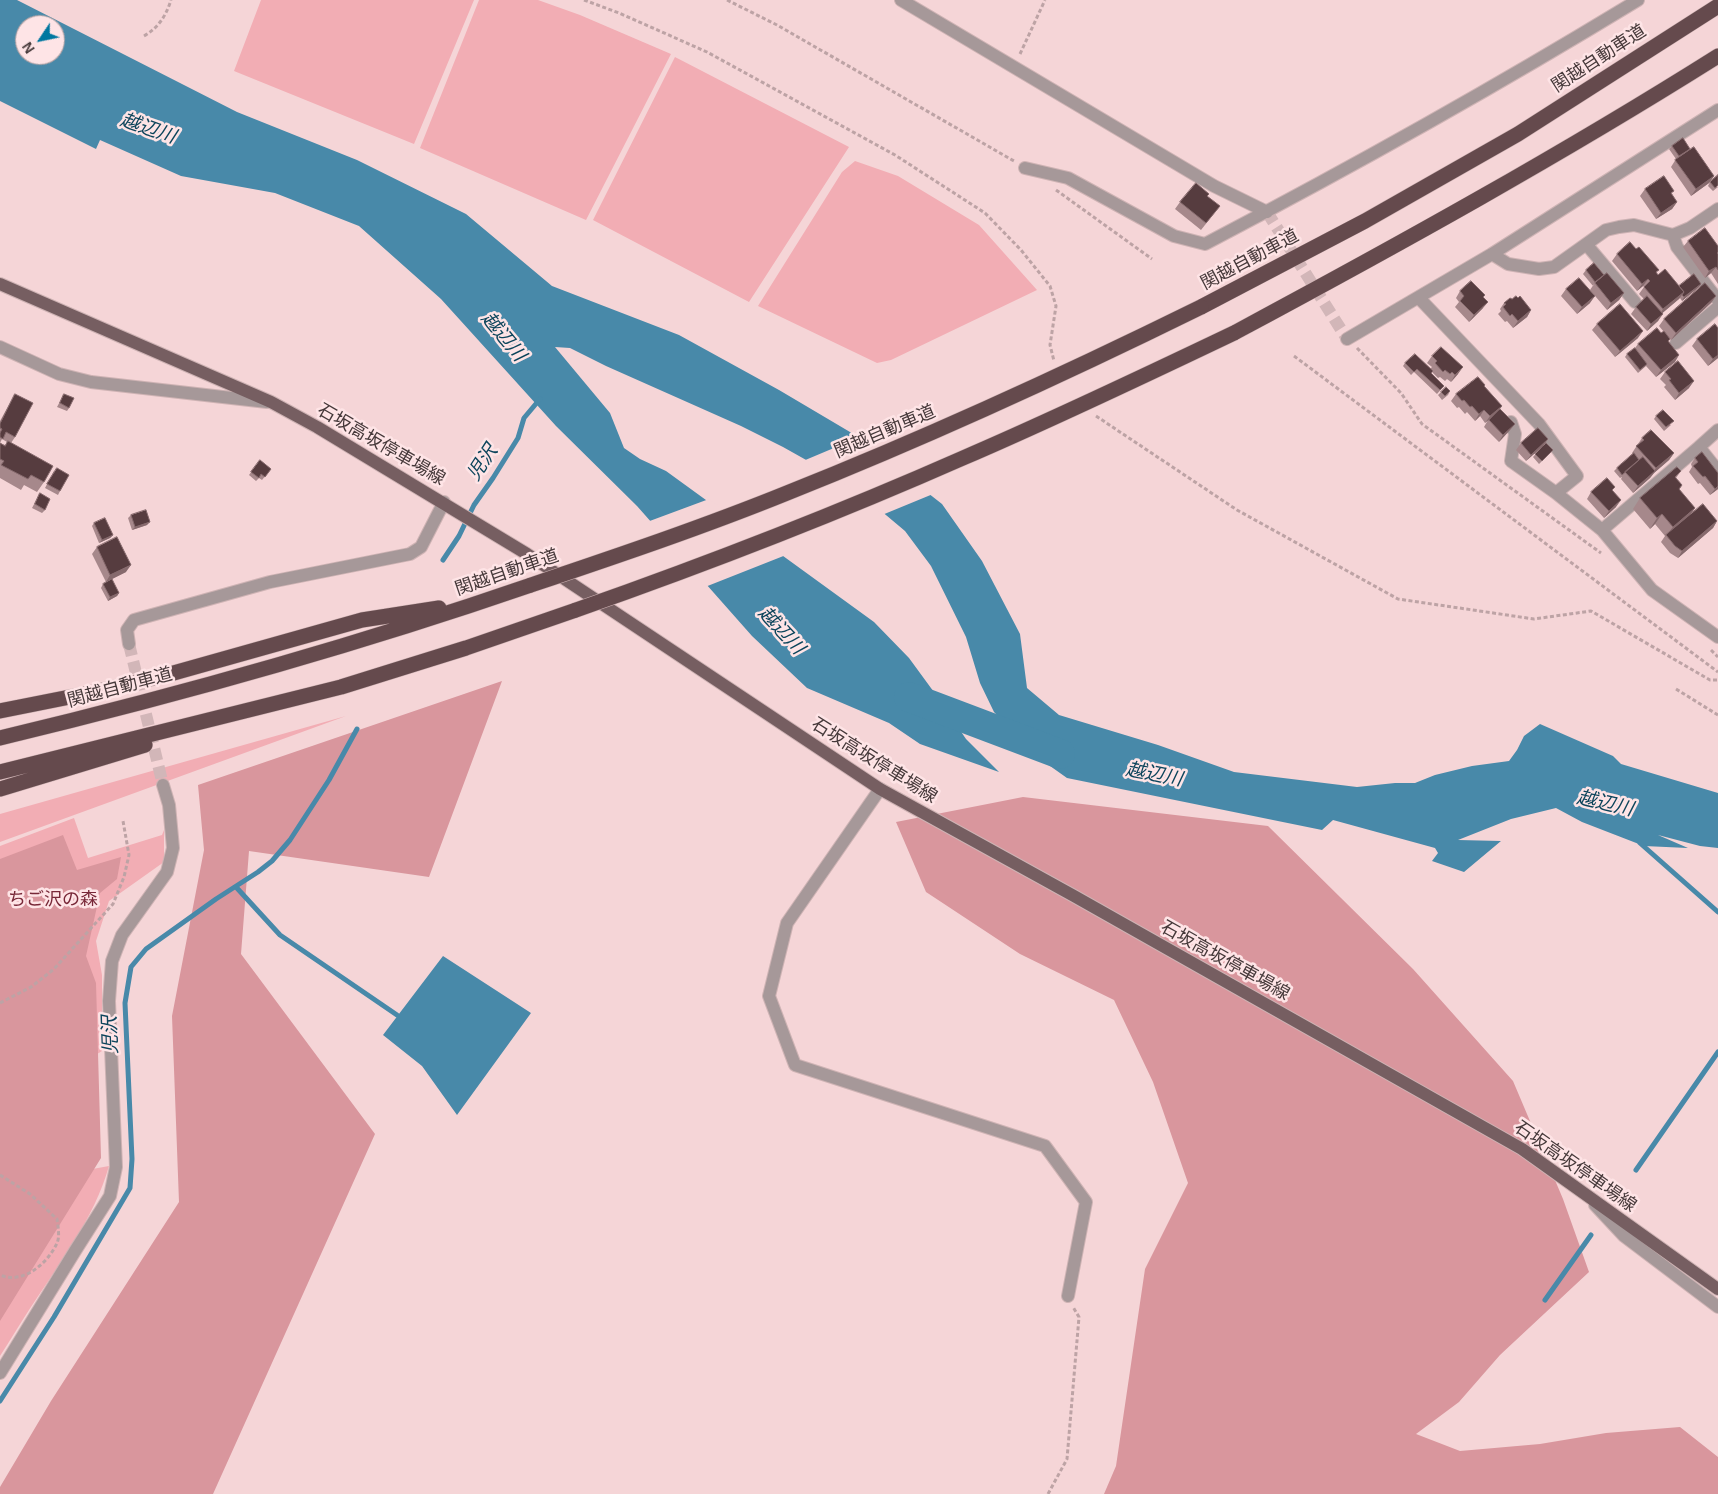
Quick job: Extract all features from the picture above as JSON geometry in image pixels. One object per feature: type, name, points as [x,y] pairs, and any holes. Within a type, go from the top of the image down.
[{"type":"highway","name":"関越自動車道","points":[[0,738],[227,679],[332,649],[492,599],[654,543],[786,493],[891,450],[1201,307],[1365,221],[1518,134],[1718,6]]},
{"type":"highway","points":[[0,789],[466,648],[664,579],[847,507],[954,462],[1234,333],[1388,250],[1528,170],[1718,56]]},
{"type":"highway","points":[[0,711],[95,692],[170,674],[362,620],[492,599]]},
{"type":"highway","points":[[0,772],[341,687]]},
{"type":"main road","name":"石坂高坂停車場線","points":[[0,284],[271,402],[317,427],[444,502],[527,554],[880,789],[1522,1148],[1718,1289]]},
{"type":"street","points":[[901,0],[1214,186],[1267,212]]},
{"type":"street","points":[[1025,168],[1068,178],[1174,236],[1205,244],[1267,212],[1548,55],[1638,0]]},
{"type":"street","points":[[1347,339],[1492,254],[1718,110]]},
{"type":"street","points":[[1492,254],[1508,264],[1538,268],[1554,267],[1606,230],[1634,226],[1673,235],[1690,228],[1718,209]]},
{"type":"street","points":[[1673,235],[1677,247],[1718,300]]},
{"type":"street","points":[[1586,244],[1635,302]]},
{"type":"street","points":[[1419,298],[1539,424],[1577,476],[1556,493]]},
{"type":"street","points":[[1676,343],[1718,307]]},
{"type":"street","points":[[0,347],[59,374],[91,382],[271,402]]},
{"type":"street","points":[[1511,422],[1515,434],[1511,461],[1556,493],[1602,530],[1652,590],[1718,637]]},
{"type":"street","points":[[1602,530],[1718,430]]},
{"type":"street","points":[[1699,447],[1718,471]]},
{"type":"street","points":[[129,644],[128,630],[134,620],[270,582],[410,554],[421,547],[444,502]]},
{"type":"street","points":[[0,1373],[110,1196],[116,1167],[109,1000],[112,961],[122,935],[167,872],[173,848],[169,805],[163,785]]},
{"type":"street","points":[[880,789],[787,923],[769,996],[794,1066],[1045,1146],[1086,1202],[1068,1296]]},
{"type":"street","points":[[1585,1194],[1624,1236],[1718,1307]]},
{"type":"path","points":[[144,36],[154,30],[166,13],[171,0]]},
{"type":"path","points":[[726,0],[778,25],[1025,168]]},
{"type":"path","points":[[1014,66],[1045,0]]},
{"type":"path","points":[[1049,185],[1152,259]]},
{"type":"path","points":[[1347,339],[1401,394],[1422,424],[1604,555]]},
{"type":"path","points":[[1294,356],[1718,672]]},
{"type":"path","points":[[1705,644],[1718,657]]},
{"type":"path","points":[[1676,689],[1718,715]]},
{"type":"path","points":[[0,1004],[31,987],[54,969],[113,904],[124,877],[129,855],[124,821]]},
{"type":"path","points":[[0,1175],[30,1194],[58,1219],[58,1241],[40,1267],[19,1276],[8,1278],[0,1274]]},
{"type":"path","points":[[1048,1494],[1068,1459],[1079,1317],[1068,1296]]},
{"type":"green space","points":[[261,0],[474,0],[414,144],[234,71]]},
{"type":"green space","points":[[479,0],[538,0],[580,15],[671,54],[586,220],[420,148]]},
{"type":"green space","points":[[675,57],[849,147],[749,302],[593,220]]},
{"type":"green space","points":[[855,161],[898,176],[979,225],[1037,290],[891,360],[877,363],[758,306],[842,172]]},
{"type":"green space","points":[[502,681],[429,877],[249,851],[241,954],[375,1134],[213,1494],[0,1494],[0,1487],[51,1401],[179,1202],[172,1016],[204,850],[198,785]]},
{"type":"green space","points":[[346,716],[0,842],[0,814]]},
{"type":"green space","points":[[1023,797],[1268,826],[1413,969],[1513,1081],[1563,1199],[1589,1272],[1500,1355],[1459,1402],[1416,1434],[1460,1451],[1540,1444],[1606,1433],[1680,1427],[1718,1457],[1718,1494],[1104,1494],[1116,1466],[1145,1269],[1188,1183],[1153,1082],[1114,1000],[1020,954],[926,892],[896,822]]},
{"type":"green space","name":"ちご沢の森","points":[[74,818],[88,858],[162,835],[164,830],[164,862],[109,901],[96,941],[102,975],[102,1051],[0,1115],[0,846]]},
{"type":"green space","points":[[63,835],[77,870],[121,857],[117,879],[100,893],[86,956],[96,983],[101,1158],[0,1321],[0,859]]},
{"type":"green space","points":[[0,1118],[87,1170],[109,1166],[94,1204],[75,1241],[0,1356]]},
{"type":"water","points":[[0,0],[17,0],[46,15],[15,15],[15,65],[65,65],[65,24],[237,112],[357,160],[466,214],[552,286],[679,335],[779,390],[850,432],[942,504],[982,561],[1020,634],[1027,688],[1059,715],[1158,745],[1234,772],[1357,787],[1415,783],[1435,775],[1472,766],[1509,761],[1524,736],[1540,724],[1613,756],[1621,764],[1718,793],[1718,848],[1700,846],[1658,835],[1688,848],[1644,846],[1582,822],[1556,808],[1511,819],[1458,840],[1501,841],[1464,872],[1432,861],[1438,853],[1435,848],[1333,820],[1322,830],[1067,778],[1043,761],[994,712],[980,683],[966,637],[931,566],[905,531],[849,484],[783,447],[570,348],[555,347],[610,413],[624,448],[640,459],[666,471],[874,622],[909,658],[966,739],[999,772],[920,744],[889,723],[807,688],[752,636],[637,506],[556,426],[441,299],[359,226],[275,193],[181,176],[100,140],[96,149],[0,101]]},
{"type":"water","points":[[443,956],[531,1013],[457,1115],[422,1066],[383,1035]]},
{"type":"pier","points":[[860,437],[933,494],[882,515],[848,486],[803,461]]},
{"type":"pier","points":[[709,499],[786,555],[705,587],[647,522]]},
{"type":"building","points":[[1683,138],[1690,149],[1679,156],[1672,146]]},
{"type":"building","points":[[1694,147],[1714,176],[1696,189],[1675,160]]},
{"type":"building","points":[[1718,175],[1718,185],[1715,188],[1710,182]]},
{"type":"building","points":[[1664,176],[1674,191],[1671,193],[1677,202],[1661,213],[1645,189]]},
{"type":"building","points":[[1196,183],[1209,194],[1207,196],[1220,206],[1206,223],[1180,202]]},
{"type":"building","points":[[1705,228],[1718,246],[1718,270],[1716,267],[1709,271],[1688,241]]},
{"type":"building","points":[[1630,242],[1636,249],[1639,247],[1659,270],[1656,272],[1658,275],[1665,269],[1684,292],[1663,309],[1644,287],[1650,281],[1648,279],[1642,284],[1617,254]]},
{"type":"building","points":[[1594,263],[1604,275],[1595,282],[1586,270]]},
{"type":"building","points":[[1607,273],[1624,293],[1611,303],[1595,283]]},
{"type":"building","points":[[1694,274],[1701,284],[1684,297],[1682,295],[1684,292],[1679,286]]},
{"type":"building","points":[[1579,278],[1595,296],[1582,307],[1566,289]]},
{"type":"building","points":[[1471,281],[1485,295],[1483,297],[1488,302],[1474,315],[1460,301],[1464,296],[1460,291]]},
{"type":"building","points":[[1705,283],[1716,296],[1676,333],[1664,319]]},
{"type":"building","points":[[1516,296],[1518,298],[1520,296],[1531,310],[1518,321],[1512,314],[1510,316],[1503,307],[1506,304],[1504,303]]},
{"type":"building","points":[[1647,296],[1663,314],[1651,324],[1636,307]]},
{"type":"building","points":[[1620,304],[1643,331],[1620,351],[1597,324]]},
{"type":"building","points":[[1715,324],[1718,328],[1718,355],[1713,359],[1697,339]]},
{"type":"building","points":[[1657,328],[1661,333],[1664,331],[1670,339],[1668,341],[1679,355],[1661,370],[1638,344]]},
{"type":"building","points":[[1441,347],[1463,367],[1455,375],[1445,370],[1443,372],[1435,363],[1437,361],[1432,356]]},
{"type":"building","points":[[1635,348],[1647,364],[1640,370],[1627,354]]},
{"type":"building","points":[[1415,354],[1433,371],[1431,373],[1444,386],[1440,390],[1417,369],[1414,372],[1405,363]]},
{"type":"building","points":[[1678,361],[1694,381],[1679,393],[1665,372]]},
{"type":"building","points":[[1478,377],[1502,406],[1490,416],[1484,410],[1479,414],[1456,394]]},
{"type":"building","points":[[1446,387],[1450,391],[1445,396],[1441,392]]},
{"type":"building","points":[[15,394],[33,403],[15,437],[6,432],[3,439],[0,437],[2,429],[0,424]]},
{"type":"building","points":[[64,394],[74,398],[69,408],[60,403]]},
{"type":"building","points":[[1500,409],[1515,424],[1503,435],[1489,420]]},
{"type":"building","points":[[1663,410],[1674,421],[1666,427],[1656,416]]},
{"type":"building","points":[[1538,428],[1548,439],[1531,455],[1521,443]]},
{"type":"building","points":[[1651,430],[1674,453],[1656,468],[1636,446],[1644,440],[1642,438]]},
{"type":"building","points":[[8,441],[53,466],[44,482],[31,475],[28,479],[1,465],[4,461],[0,459],[0,443],[5,446]]},
{"type":"building","points":[[1546,443],[1553,450],[1542,461],[1535,454]]},
{"type":"building","points":[[1702,452],[1718,473],[1718,486],[1715,489],[1705,476],[1703,477],[1693,466],[1698,462],[1695,458]]},
{"type":"building","points":[[1634,453],[1639,460],[1622,475],[1617,468]]},
{"type":"building","points":[[1643,457],[1655,471],[1638,486],[1625,472]]},
{"type":"building","points":[[260,460],[271,469],[265,477],[261,474],[259,478],[251,472]]},
{"type":"building","points":[[1677,467],[1681,471],[1675,477],[1682,485],[1679,489],[1695,508],[1673,527],[1662,514],[1657,518],[1640,498]]},
{"type":"building","points":[[57,468],[69,475],[60,491],[47,484]]},
{"type":"building","points":[[1607,478],[1615,487],[1612,490],[1621,500],[1609,511],[1591,492]]},
{"type":"building","points":[[40,493],[50,499],[45,510],[35,504]]},
{"type":"building","points":[[1703,504],[1717,521],[1682,551],[1666,535]]},
{"type":"building","points":[[146,510],[150,522],[135,527],[131,515]]},
{"type":"building","points":[[105,518],[113,535],[102,540],[94,523]]},
{"type":"building","points":[[117,537],[131,565],[110,575],[97,547]]},
{"type":"building","points":[[112,579],[119,593],[110,597],[103,584]]},
{"type":"waterway","name":"児沢","points":[[443,560],[459,536],[474,505],[518,438],[524,418],[540,399]]},
{"type":"waterway","name":"越辺川","points":[[909,697],[1060,754]]},
{"type":"waterway","name":"児沢","points":[[0,1401],[54,1317],[130,1188],[132,1159],[125,1003],[131,967],[146,949],[272,861],[290,840],[329,780],[357,729]]},
{"type":"waterway","points":[[1640,843],[1718,912]]},
{"type":"waterway","points":[[236,887],[280,935],[397,1015]]},
{"type":"waterway","points":[[1636,1170],[1718,1052]]},
{"type":"waterway","points":[[1545,1300],[1591,1235]]},
{"type":"tunnel","points":[[1267,212],[1347,339]]},
{"type":"tunnel","points":[[129,644],[163,785]]}]
